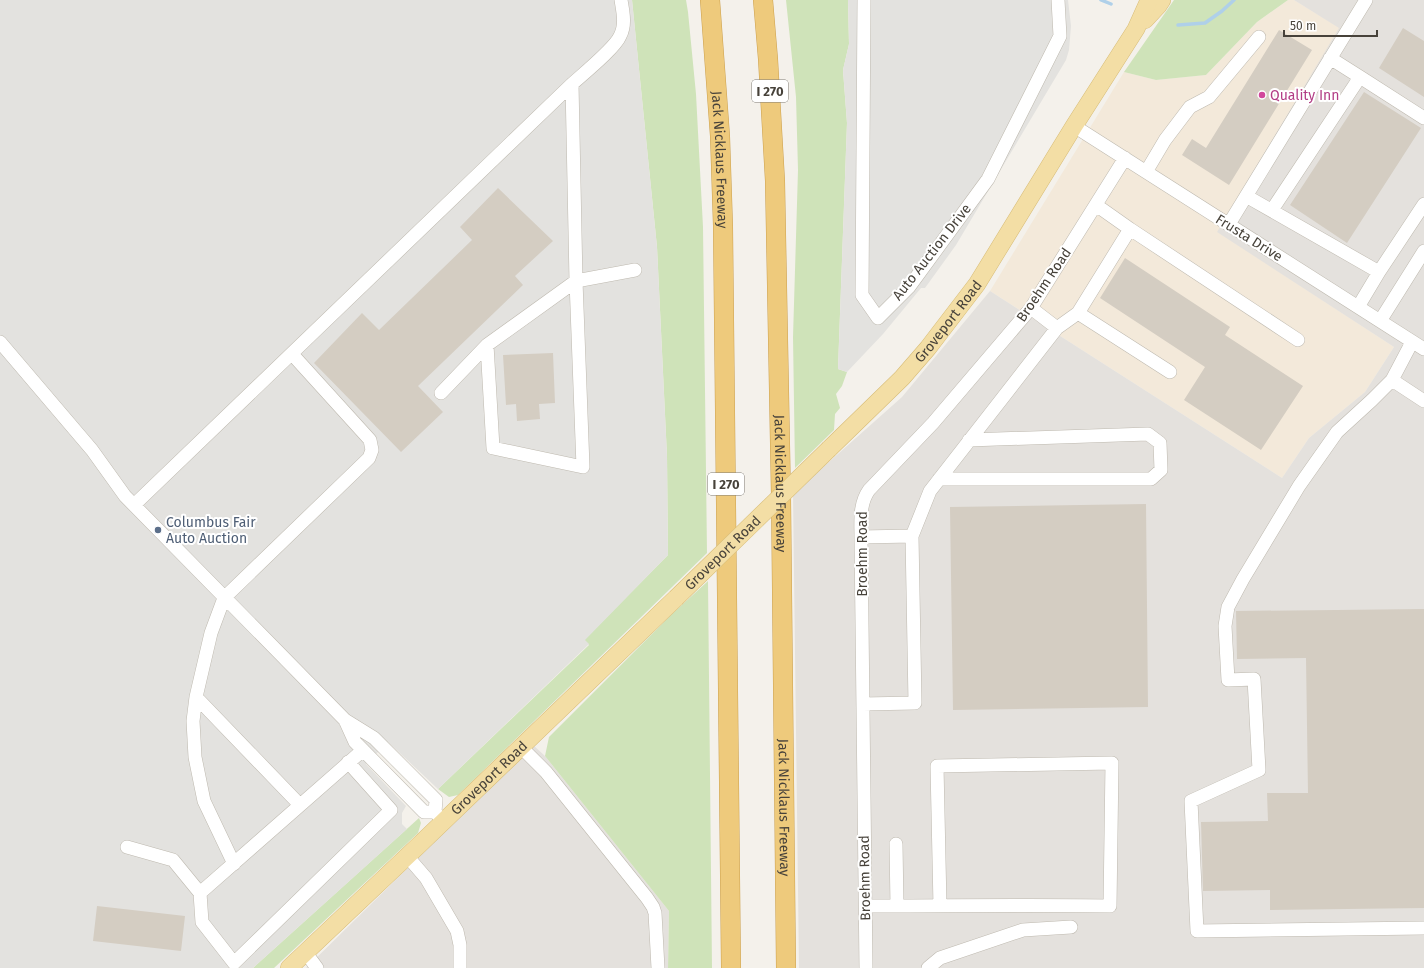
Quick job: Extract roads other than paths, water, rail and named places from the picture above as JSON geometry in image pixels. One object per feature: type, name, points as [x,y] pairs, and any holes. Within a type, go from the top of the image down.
[{"type":"highway","points":[[697,0],[720,136]]},
{"type":"highway","name":"Jack Nicklaus Freeway","points":[[710,0],[720,136],[723,226],[731,968]]},
{"type":"highway","name":"Jack Nicklaus Freeway","points":[[763,0],[776,189],[786,968]]},
{"type":"main road","name":"Groveport Road","points":[[289,968],[407,856],[439,817],[521,747],[902,378],[928,348],[977,284],[1074,126],[1136,29],[1149,0]]},
{"type":"main road","name":"Groveport Road","points":[[1136,29],[1162,0]]},
{"type":"street","points":[[134,505],[610,48],[620,37],[624,18],[621,0]]},
{"type":"street","name":"Auto Auction Drive","points":[[864,0],[862,296],[878,318],[909,287],[988,178],[1060,36],[1058,0]]},
{"type":"street","points":[[1228,224],[1366,0]]},
{"type":"street","points":[[1146,172],[1164,140],[1190,107],[1209,97],[1259,37]]},
{"type":"street","points":[[1330,58],[1424,118]]},
{"type":"street","points":[[1272,210],[1360,77]]},
{"type":"street","points":[[487,345],[493,448],[583,467],[576,281],[572,84]]},
{"type":"street","name":"Frusta Drive","points":[[1074,126],[1424,349]]},
{"type":"street","name":"Broehm Road","points":[[866,968],[861,537],[863,497],[933,423],[982,368],[1031,308],[1125,158]]},
{"type":"street","points":[[1246,196],[1379,272]]},
{"type":"street","points":[[1358,307],[1379,272],[1424,204]]},
{"type":"street","points":[[1096,205],[1298,340]]},
{"type":"street","points":[[863,704],[915,703],[912,536],[930,491],[1057,328],[1078,313],[1130,229]]},
{"type":"street","points":[[1380,321],[1424,251]]},
{"type":"street","points":[[441,393],[487,345],[576,281],[635,270]]},
{"type":"street","points":[[1031,308],[1057,328]]},
{"type":"street","points":[[1078,313],[1170,372]]},
{"type":"street","points":[[0,342],[92,450],[125,496],[345,720],[374,738],[436,800],[439,817],[424,812],[384,772],[356,742],[345,720]]},
{"type":"street","points":[[1412,342],[1392,380],[1337,432],[1299,486],[1243,579],[1228,607],[1225,626],[1228,680],[1254,679],[1259,770],[1191,801],[1197,931],[1424,928]]},
{"type":"street","points":[[234,864],[204,801],[195,757],[193,721],[196,697],[211,633],[224,598],[369,458],[372,450],[370,440],[292,354]]},
{"type":"street","points":[[1392,380],[1424,401]]},
{"type":"street","points":[[939,479],[1151,479],[1161,470],[1160,443],[1148,434],[969,440]]},
{"type":"street","points":[[861,537],[912,536]]},
{"type":"street","points":[[196,697],[300,805]]},
{"type":"street","points":[[521,747],[546,772],[650,902],[655,913],[658,968]]},
{"type":"street","points":[[200,893],[363,750]]},
{"type":"street","points":[[384,772],[396,760]]},
{"type":"street","points":[[127,847],[173,860],[200,893],[202,922],[234,963],[391,810],[348,762]]},
{"type":"street","points":[[866,906],[897,906],[940,906],[1110,906],[1112,763],[937,766],[940,906]]},
{"type":"street","points":[[896,844],[897,906]]},
{"type":"street","points":[[407,856],[426,878],[457,931],[460,945],[460,968]]},
{"type":"street","points":[[928,968],[940,958],[1023,930],[1071,927]]},
{"type":"street","points":[[306,953],[317,968]]},
{"type":"waterway","points":[[1101,0],[1111,4]]},
{"type":"waterway","points":[[1178,25],[1205,23],[1234,0]]},
{"type":"place","name":"Quality Inn","points":[[1262,95]]},
{"type":"place","name":"Columbus Fair Auto Auction","points":[[158,530]]}]
